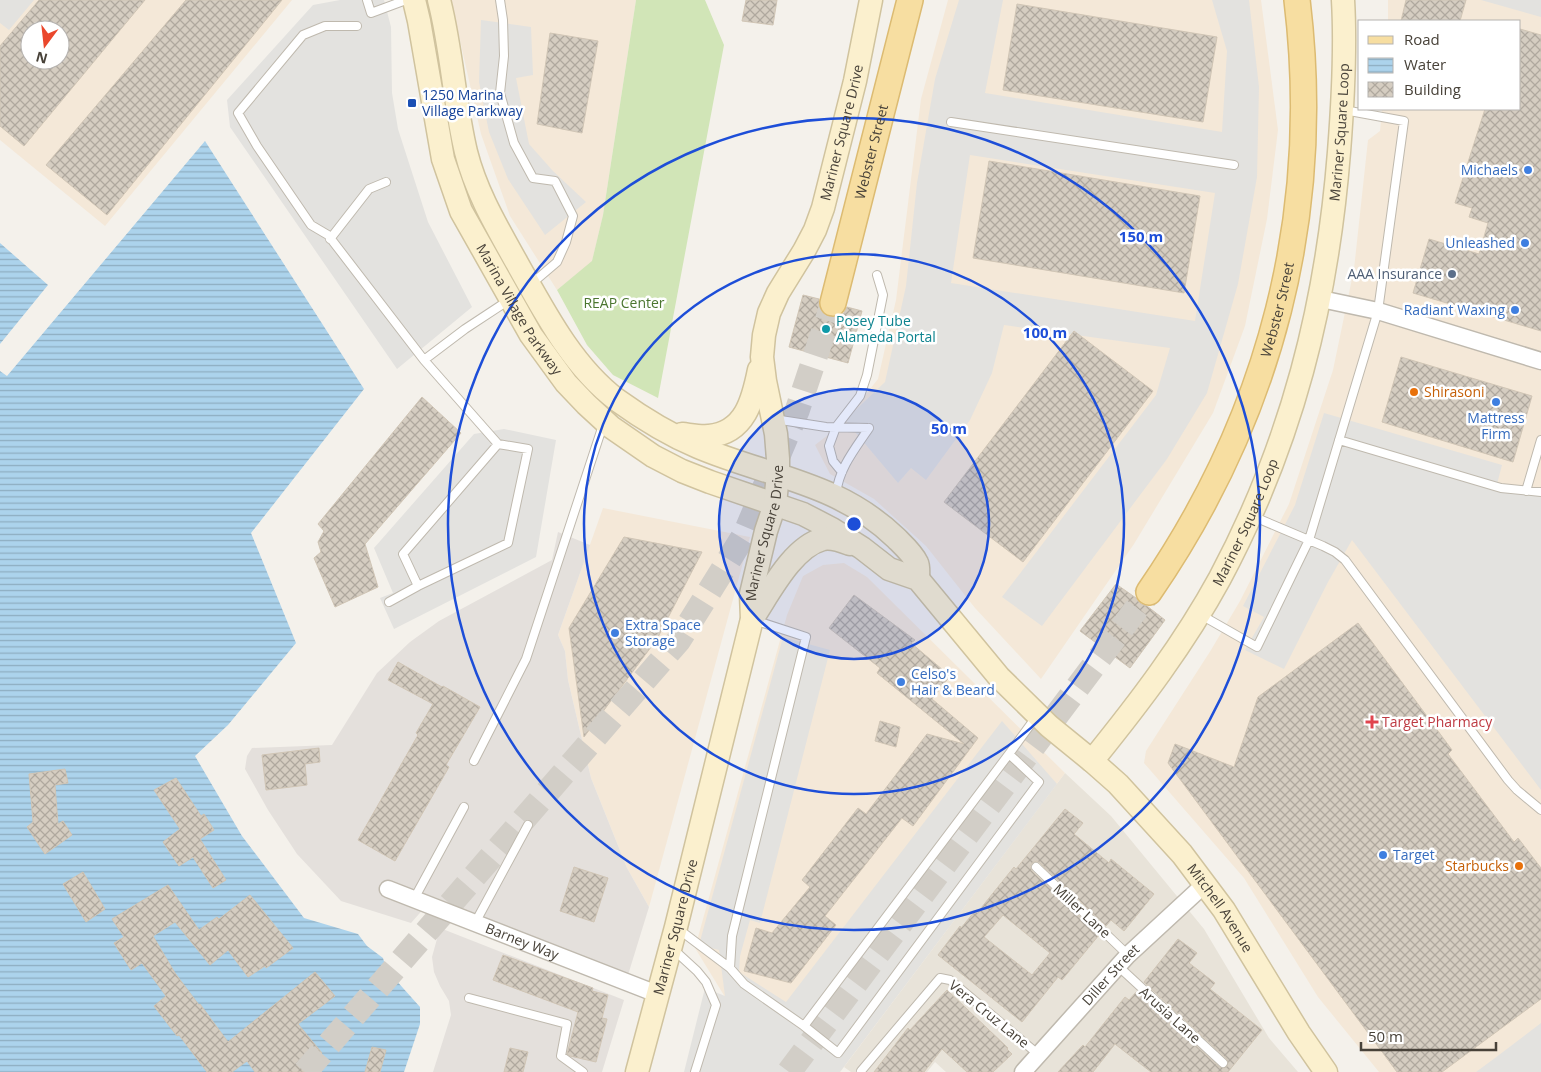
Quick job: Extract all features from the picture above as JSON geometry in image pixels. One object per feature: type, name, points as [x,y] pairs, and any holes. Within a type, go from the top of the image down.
[{"type":"main road","name":"Webster Street","points":[[833,303],[910,0]]},
{"type":"main road","name":"Webster Street","points":[[1149,592],[1193,523],[1230,449],[1254,391],[1277,317],[1294,236],[1302,161],[1304,97],[1296,0]]},
{"type":"street","name":"Marina Village Parkway","points":[[414,0],[438,133],[452,187],[461,211],[474,236],[599,384],[616,399],[673,434],[721,456],[778,474]]},
{"type":"street","name":"Marina Village Parkway","points":[[439,0],[462,129],[472,170],[547,358],[566,382],[605,421],[653,456],[682,471],[775,504]]},
{"type":"street","name":"Mariner Square Drive","points":[[637,1072],[673,937],[752,619],[751,594],[766,531],[775,504],[778,459],[762,357],[764,335],[769,313],[778,293],[804,251],[815,230],[823,208],[855,81],[871,0]]},
{"type":"street","name":"Mariner Square Loop","points":[[1092,761],[1144,695],[1199,614],[1219,579],[1267,478],[1294,404],[1321,299],[1333,220],[1345,67],[1343,0]]},
{"type":"street","points":[[1321,299],[1378,312],[1541,361]]},
{"type":"street","points":[[673,434],[707,437],[721,434],[743,419],[754,395],[762,357]]},
{"type":"street","points":[[778,474],[836,496],[869,515],[904,546],[918,564],[918,578]]},
{"type":"street","points":[[775,504],[799,512],[832,529],[862,548],[889,569],[918,578],[998,677],[1038,715],[1092,761]]},
{"type":"street","points":[[752,619],[789,564],[810,544],[825,539],[840,540],[862,548]]},
{"type":"street","name":"Mitchell Avenue","points":[[1092,761],[1138,804],[1177,848],[1205,884],[1243,939],[1280,1003],[1326,1072]]},
{"type":"street","name":"Diller Street","points":[[1023,1072],[1123,961],[1205,884]]},
{"type":"street","name":"Barney Way","points":[[388,889],[657,994]]},
{"type":"lane","points":[[367,0],[371,13],[406,0]]},
{"type":"lane","points":[[424,360],[465,329],[520,292],[557,262],[566,242],[573,216],[555,181],[532,178],[514,143],[500,93],[504,56],[503,20],[500,0]]},
{"type":"lane","points":[[357,26],[325,26],[303,36],[238,113],[257,146],[311,226],[330,239],[424,360],[498,444],[528,450],[508,543],[389,602]]},
{"type":"lane","points":[[1199,614],[1257,647],[1309,540],[1378,312],[1404,121],[1343,109]]},
{"type":"lane","points":[[952,122],[1234,165]]},
{"type":"lane","points":[[330,239],[369,189],[386,182]]},
{"type":"lane","points":[[842,472],[833,461],[828,446],[836,427],[860,396],[867,375],[883,295],[877,275]]},
{"type":"lane","points":[[772,418],[826,427],[869,428],[846,462],[837,484],[836,496]]},
{"type":"lane","points":[[474,761],[526,659],[605,421]]},
{"type":"lane","points":[[1339,440],[1501,488],[1541,492]]},
{"type":"lane","points":[[1526,491],[1541,440]]},
{"type":"lane","points":[[418,586],[403,554],[498,444]]},
{"type":"lane","points":[[1250,515],[1335,552],[1353,570],[1508,780],[1541,810]]},
{"type":"lane","points":[[730,968],[732,936],[806,637],[752,619]]},
{"type":"lane","points":[[804,1026],[1038,715]]},
{"type":"lane","points":[[673,937],[730,968],[744,984],[804,1026],[838,1053],[1039,782],[1009,754]]},
{"type":"lane","points":[[414,899],[464,807]]},
{"type":"lane","points":[[475,923],[528,825]]},
{"type":"lane","name":"Miller Lane","points":[[1036,867],[1123,961]]},
{"type":"lane","points":[[673,937],[706,982],[716,1005],[695,1072]]},
{"type":"lane","name":"Arusia Lane","points":[[1123,961],[1223,1063]]},
{"type":"lane","name":"Vera Cruz Lane","points":[[861,1071],[940,978],[950,980],[1039,1055]]},
{"type":"lane","points":[[469,998],[567,1024],[561,1056],[583,1072]]},
{"type":"shaded area","points":[[0,0],[292,0],[105,226],[0,140]]},
{"type":"shaded area","points":[[0,0],[34,0],[9,30],[0,23]]},
{"type":"shaded area","points":[[340,0],[384,0],[391,27],[392,93],[398,129],[428,222],[472,307],[397,369],[230,127],[227,100],[313,5]]},
{"type":"shaded area","points":[[451,0],[636,0],[603,215],[592,262],[557,290],[510,216],[481,134]]},
{"type":"shaded area","points":[[948,0],[1261,0],[1278,130],[1267,219],[1245,326],[1213,413],[1134,544],[1041,679],[975,608],[926,546],[874,499],[830,474],[815,445],[842,424],[878,379],[896,300],[921,99]]},
{"type":"shaded area","points":[[959,0],[1003,0],[985,93],[1222,132],[1227,51],[1212,0],[1249,0],[1259,87],[1257,177],[1238,284],[1207,393],[1167,459],[1042,626],[1002,597],[1156,395],[1170,348],[1004,325],[992,373],[970,420],[926,480],[911,468],[898,483],[845,420],[885,382],[906,286],[917,183],[935,79]],"holes":[[[970,155],[1215,193],[1195,321],[951,283]]]},
{"type":"shaded area","points":[[1388,0],[1541,0],[1541,1072],[1379,1072],[1318,997],[1244,878],[1144,763],[1146,751],[1240,601],[1289,504],[1333,370],[1354,269],[1368,140],[1380,131],[1382,110],[1521,110],[1521,20],[1388,20]]},
{"type":"shaded area","points":[[1481,0],[1541,0],[1541,17]]},
{"type":"shaded area","points":[[481,20],[531,27],[533,75],[516,78],[529,144],[553,171],[586,202],[545,235],[508,179],[489,132],[479,82]]},
{"type":"shaded area","points":[[1324,413],[1502,465],[1497,484],[1541,488],[1541,790],[1352,540],[1328,582],[1284,669],[1245,650],[1264,617],[1243,606],[1295,505]]},
{"type":"shaded area","points":[[504,429],[556,440],[536,557],[394,629],[380,598],[393,593],[374,548],[474,434]]},
{"type":"shaded area","points":[[603,508],[750,537],[649,907],[627,868],[591,778],[568,680],[565,651],[558,635]]},
{"type":"shaded area","points":[[558,532],[590,545],[558,635],[565,651],[568,680],[591,778],[627,868],[649,907],[628,975],[434,897],[411,923],[341,901],[297,854],[268,810],[245,769],[247,756],[252,748],[332,745],[377,673],[410,642],[439,621],[552,560]]},
{"type":"shaded area","points":[[844,563],[867,577],[1065,773],[840,1072],[725,997],[695,948],[787,615],[803,576],[823,565]]},
{"type":"shaded area","points":[[783,637],[830,650],[760,923],[750,920],[740,956],[739,972],[786,1002],[1002,721],[1057,784],[840,1072],[684,1072],[705,988],[725,996],[719,950],[699,945]]},
{"type":"shaded area","points":[[1065,773],[1111,816],[1204,929],[1269,1038],[1298,1072],[946,1072],[935,1062],[927,1072],[851,1072],[844,1067]]},
{"type":"shaded area","points":[[440,928],[624,1000],[602,1072],[433,1072],[451,1015],[449,1001],[434,972],[432,957]]},
{"type":"shaded area","points":[[1541,1023],[1541,1072],[1476,1072],[1495,1058]]},
{"type":"green space","name":"REAP Center","points":[[636,0],[705,0],[724,45],[658,398],[613,375],[587,345],[557,290],[592,261],[603,215]]},
{"type":"water","points":[[205,141],[364,389],[251,533],[296,643],[228,725],[195,756],[242,836],[304,918],[358,934],[367,946],[383,958],[386,969],[420,1007],[420,1024],[404,1072],[0,1072],[0,371],[7,376]]},
{"type":"water","points":[[0,243],[48,285],[0,344]]},
{"type":"building","points":[[39,0],[145,0],[24,146],[0,126],[0,46],[20,22],[20,70],[70,70],[70,20],[22,20]]},
{"type":"building","points":[[186,0],[282,0],[107,215],[46,165]]},
{"type":"building","points":[[746,0],[777,0],[773,25],[742,21]]},
{"type":"building","points":[[1406,0],[1466,0],[1460,20],[1401,20]]},
{"type":"building","points":[[1017,4],[1217,37],[1203,122],[1003,90]]},
{"type":"building","points":[[1521,29],[1541,35],[1541,331],[1413,293],[1429,239],[1479,254],[1488,223],[1469,217],[1472,208],[1455,203],[1485,110],[1521,110]]},
{"type":"building","points":[[550,33],[598,41],[582,133],[537,124]]},
{"type":"building","points":[[989,161],[1200,196],[1184,293],[973,258]]},
{"type":"building","name":"Posey Tube Alameda Portal","points":[[803,295],[819,299],[819,307],[829,317],[837,317],[844,313],[847,307],[862,311],[848,363],[789,347]]},
{"type":"building","points":[[1074,331],[1153,391],[1023,562],[944,502]]},
{"type":"building","points":[[1401,357],[1532,396],[1513,462],[1382,422]]},
{"type":"building","points":[[422,397],[461,433],[365,544],[378,587],[335,607],[314,558],[321,552],[318,542],[324,531],[318,524]]},
{"type":"building","name":"Extra Space Storage","points":[[624,537],[702,552],[657,639],[584,737],[569,628]]},
{"type":"building","points":[[1116,584],[1165,620],[1130,668],[1080,631]]},
{"type":"building","points":[[854,595],[915,640],[911,643],[950,676],[932,699],[978,738],[913,826],[902,818],[825,916],[836,925],[791,983],[744,971],[756,928],[772,933],[810,887],[802,880],[858,808],[866,814],[927,734],[964,744],[877,673],[880,668],[829,628]]},
{"type":"building","name":"Target","points":[[1358,623],[1452,750],[1448,754],[1514,842],[1518,838],[1541,868],[1541,999],[1442,1072],[1397,1072],[1168,763],[1175,744],[1234,767],[1258,697]]},
{"type":"building","points":[[398,662],[480,707],[446,765],[449,767],[395,861],[358,840],[418,735],[416,733],[433,704],[388,680]]},
{"type":"building","points":[[880,721],[900,727],[896,747],[875,741]]},
{"type":"building","points":[[319,748],[320,762],[305,764],[307,785],[266,790],[262,755]]},
{"type":"building","points":[[65,769],[68,783],[55,785],[58,824],[63,821],[72,835],[45,854],[27,827],[33,822],[29,774]]},
{"type":"building","points":[[176,778],[201,816],[204,814],[214,830],[200,839],[226,880],[213,888],[193,857],[179,866],[163,842],[180,829],[154,790]]},
{"type":"building","points":[[1065,809],[1083,823],[1074,834],[1109,863],[1111,859],[1154,894],[1124,931],[1111,920],[1106,926],[1040,863],[1037,861],[1032,863],[1030,866],[1032,871],[1099,935],[1062,980],[1058,977],[1022,1022],[938,955],[960,926],[961,928],[975,911],[977,913],[1014,867],[1016,869]],"holes":[[[1003,915],[1050,953],[1032,975],[984,937]]]},
{"type":"building","points":[[574,867],[608,878],[594,922],[560,911]]},
{"type":"building","points":[[83,872],[105,909],[86,922],[63,884]]},
{"type":"building","points":[[168,885],[199,930],[217,917],[219,919],[250,895],[293,948],[266,968],[265,966],[248,977],[228,950],[210,965],[175,922],[153,936],[175,973],[228,1042],[315,972],[335,996],[298,1024],[322,1053],[316,1058],[321,1064],[311,1072],[255,1072],[247,1061],[232,1072],[207,1072],[154,1006],[166,996],[142,963],[131,970],[114,943],[124,937],[112,919]]},
{"type":"building","points":[[1178,939],[1197,953],[1189,963],[1215,983],[1210,989],[1262,1030],[1228,1072],[1151,1072],[1115,1044],[1093,1072],[1058,1072],[1083,1045],[1085,1047],[1125,997],[1129,1000],[1137,991],[1219,1067],[1224,1068],[1227,1066],[1227,1059],[1144,982]]},
{"type":"building","points":[[503,955],[593,988],[592,991],[608,995],[602,1018],[607,1019],[596,1062],[567,1054],[578,1012],[493,980]]},
{"type":"building","points":[[947,990],[1012,1054],[993,1072],[967,1072],[942,1049],[924,1072],[874,1072],[908,1028],[910,1030]]},
{"type":"building","points":[[372,1047],[386,1050],[380,1072],[365,1072]]},
{"type":"building","points":[[510,1048],[528,1052],[523,1072],[504,1072]]},
{"type":"tunnel","points":[[305,1072],[679,640],[745,534],[797,411],[833,303]]},
{"type":"tunnel","points":[[789,1072],[1149,592]]},
{"type":"place","name":"1250 Marina Village Parkway","points":[[412,103]]},
{"type":"place","name":"Michaels","points":[[1528,170]]},
{"type":"place","name":"Unleashed","points":[[1525,243]]},
{"type":"place","name":"AAA Insurance","points":[[1452,274]]},
{"type":"place","name":"Radiant Waxing","points":[[1515,310]]},
{"type":"place","name":"Posey Tube Alameda Portal","points":[[826,329]]},
{"type":"place","name":"Shirasoni","points":[[1414,392]]},
{"type":"place","name":"Mattress Firm","points":[[1496,402]]},
{"type":"place","name":"Extra Space Storage","points":[[615,633]]},
{"type":"place","name":"Celso's Hair & Beard","points":[[901,682]]},
{"type":"place","name":"Target Pharmacy","points":[[1372,722]]},
{"type":"place","name":"Target","points":[[1383,855]]},
{"type":"place","name":"Starbucks","points":[[1519,866]]}]
